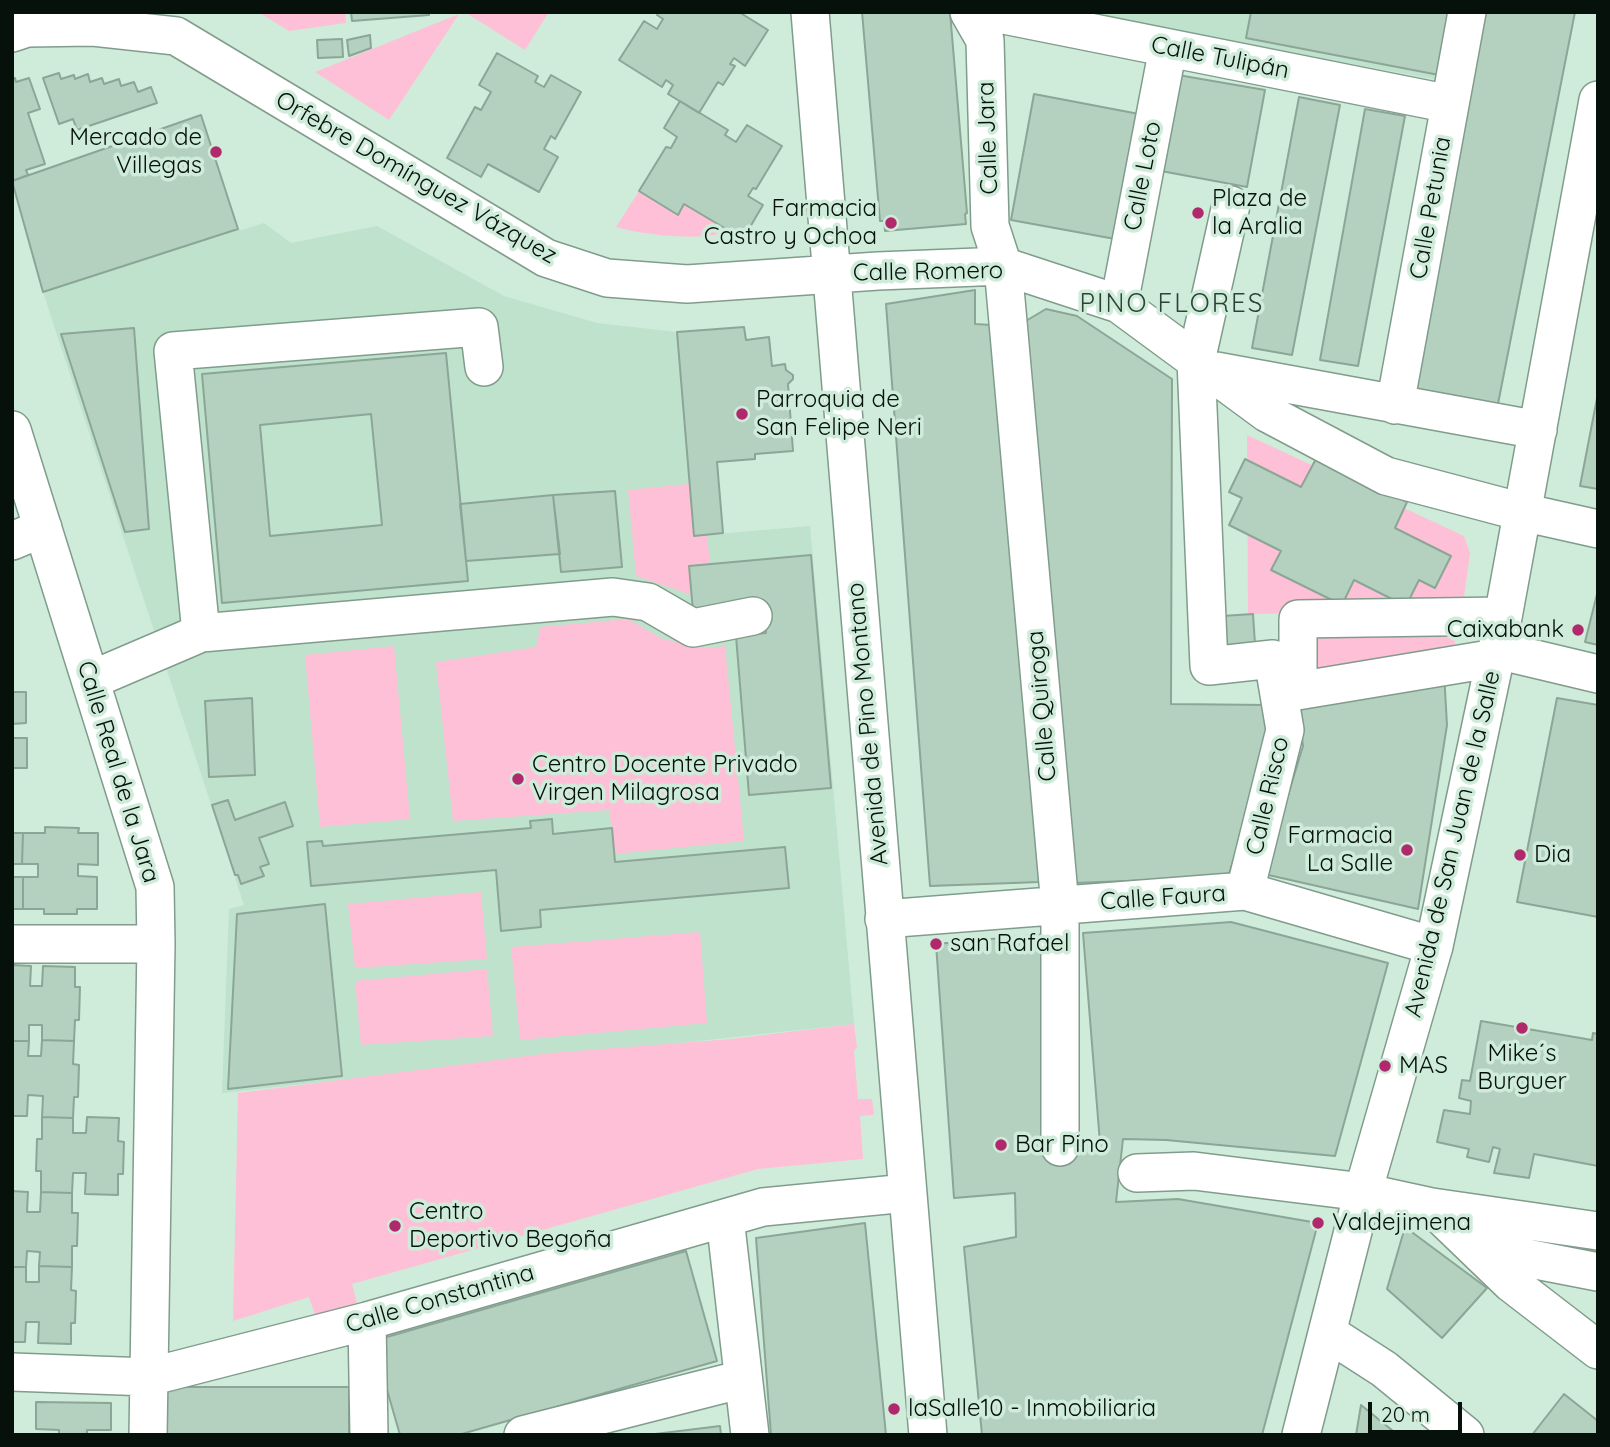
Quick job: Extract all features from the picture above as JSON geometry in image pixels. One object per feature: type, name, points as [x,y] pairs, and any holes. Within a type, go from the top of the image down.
[{"type":"street","name":"Avenida de Pino Montano","points":[[810,12],[928,1435]]},
{"type":"street","name":"Calle Petunia","points":[[1395,405],[1467,12]]},
{"type":"street","name":"Calle Tulipán","points":[[981,22],[1168,48],[1450,104]]},
{"type":"street","name":"Calle Jara","points":[[981,22],[990,226],[1003,266]]},
{"type":"street","name":"Orfebre Domínguez Vázquez","points":[[12,33],[27,28],[175,24],[546,258],[607,278],[687,284],[833,275]]},
{"type":"street","name":"Calle Loto","points":[[1119,304],[1168,48]]},
{"type":"street","name":"Avenida de San Juan de la Salle","points":[[1301,1435],[1363,1192],[1434,946],[1499,642],[1598,100]]},
{"type":"street","points":[[1201,365],[1231,205]]},
{"type":"street","name":"Calle Romero","points":[[833,275],[1003,266],[1119,304],[1267,414],[1386,477],[1598,530]]},
{"type":"street","name":"Calle Quiroga","points":[[1003,266],[1060,906],[1060,1147]]},
{"type":"street","points":[[201,633],[173,352],[480,327],[484,367]]},
{"type":"street","name":"Calle Romero","points":[[1201,365],[1395,405],[1538,430]]},
{"type":"street","name":"Avenida de San Juan de la Salle","points":[[1201,365],[1209,666],[1283,681],[1499,642]]},
{"type":"street","name":"Calle Real de la Jara","points":[[12,429],[27,534],[91,680],[155,887],[148,1435]]},
{"type":"street","points":[[91,680],[201,633],[613,597],[648,602],[693,628],[753,616]]},
{"type":"street","points":[[1283,681],[1298,619],[1499,642],[1598,674]]},
{"type":"street","name":"Calle Risco","points":[[1245,891],[1285,730],[1283,681]]},
{"type":"street","name":"Calle Faura","points":[[884,919],[1245,891],[1434,946]]},
{"type":"street","points":[[12,944],[156,944]]},
{"type":"street","points":[[1137,1173],[1194,1171],[1363,1192],[1432,1207],[1598,1231]]},
{"type":"street","name":"Calle Constantina","points":[[12,1372],[149,1377],[367,1321],[763,1207],[907,1193]]},
{"type":"street","points":[[1432,1207],[1525,1258],[1598,1272]]},
{"type":"street","points":[[1432,1207],[1511,1283],[1598,1350]]},
{"type":"street","points":[[725,1218],[750,1435]]},
{"type":"street","points":[[367,1321],[369,1435]]},
{"type":"street","points":[[1328,1334],[1384,1369],[1465,1435]]},
{"type":"street","points":[[523,1435],[593,1425],[743,1379]]},
{"type":"shaded area","points":[[258,12],[345,12],[346,23],[289,31]]},
{"type":"shaded area","points":[[549,12],[525,50],[466,13]]},
{"type":"shaded area","points":[[1075,12],[1456,12],[1444,81]]},
{"type":"shaded area","points":[[459,14],[389,120],[315,72]]},
{"type":"shaded area","points":[[639,191],[678,214],[684,204],[729,231],[690,237],[642,233],[616,227]]},
{"type":"shaded area","name":"Centro Docente Privado Virgen Milagrosa","points":[[264,223],[291,243],[377,226],[504,296],[597,323],[677,332],[694,536],[810,526],[854,1024],[222,1093],[229,909],[244,905],[43,292]]},
{"type":"shaded area","points":[[1247,435],[1464,536],[1470,553],[1462,612],[1248,614]]},
{"type":"shaded area","points":[[689,484],[694,536],[707,535],[710,564],[692,595],[636,576],[628,490]]},
{"type":"shaded area","points":[[628,619],[663,639],[706,648],[725,646],[744,841],[615,854],[609,810],[453,821],[436,662],[536,647],[540,627]]},
{"type":"shaded area","points":[[1459,620],[1453,654],[1303,687],[1304,623]]},
{"type":"shaded area","points":[[394,646],[410,819],[320,827],[305,655]]},
{"type":"shaded area","points":[[481,892],[487,959],[355,968],[348,904]]},
{"type":"shaded area","points":[[700,932],[707,1023],[520,1040],[511,947]]},
{"type":"shaded area","points":[[487,969],[493,1036],[361,1045],[355,981]]},
{"type":"shaded area","name":"Centro Deportivo Begoña","points":[[854,1024],[858,1099],[872,1099],[874,1115],[860,1116],[863,1159],[758,1169],[352,1284],[357,1303],[315,1315],[309,1297],[233,1321],[238,1093],[550,1053],[731,1039]]},
{"type":"building","points":[[351,12],[429,12],[429,15],[352,21]]},
{"type":"building","points":[[659,12],[739,12],[768,30],[745,66],[734,58],[730,64],[735,66],[723,85],[718,82],[699,113],[668,94],[673,85],[666,80],[662,87],[619,60],[644,21],[657,29],[663,19],[657,15]]},
{"type":"building","points":[[862,12],[950,12],[966,224],[885,231],[884,221],[880,221]]},
{"type":"building","points":[[1251,12],[1451,12],[1439,75],[1246,38]]},
{"type":"building","points":[[1482,12],[1575,12],[1496,414],[1406,394]]},
{"type":"building","points":[[370,35],[371,48],[349,56],[347,40]]},
{"type":"building","points":[[342,39],[343,57],[318,58],[317,40]]},
{"type":"building","points":[[497,53],[538,76],[535,82],[544,87],[551,75],[581,92],[555,139],[551,136],[544,149],[558,157],[539,192],[488,164],[481,177],[447,158],[475,107],[481,110],[491,92],[479,85]]},
{"type":"building","points":[[59,73],[61,79],[74,75],[75,79],[88,74],[90,82],[102,78],[104,84],[119,79],[121,86],[134,82],[138,92],[151,87],[157,103],[77,130],[73,119],[59,124],[43,78]]},
{"type":"building","points":[[1178,75],[1265,90],[1247,187],[1161,171]]},
{"type":"building","points":[[15,78],[16,82],[29,78],[40,109],[28,113],[45,164],[26,170],[28,175],[12,181],[12,79]]},
{"type":"building","points":[[1034,94],[1139,114],[1115,239],[1011,220]]},
{"type":"building","points":[[1299,97],[1340,105],[1292,355],[1252,348]]},
{"type":"building","points":[[680,101],[728,130],[725,135],[736,142],[747,125],[782,146],[756,189],[753,188],[748,196],[763,205],[743,239],[684,204],[678,215],[639,191],[666,147],[671,148],[677,137],[664,128]]},
{"type":"building","points":[[1365,109],[1405,116],[1358,366],[1320,360]]},
{"type":"building","points":[[201,115],[238,229],[43,292],[12,181]]},
{"type":"building","points":[[975,290],[975,324],[992,325],[1040,882],[930,886],[886,304]]},
{"type":"building","points":[[1046,309],[1077,316],[1172,379],[1171,704],[1268,705],[1268,750],[1228,877],[1075,883],[1019,325]]},
{"type":"building","name":"Parroquia de San Felipe Neri","points":[[744,327],[746,340],[769,337],[772,366],[785,364],[786,370],[793,375],[788,384],[793,451],[755,454],[755,459],[717,462],[723,533],[694,536],[677,332]]},
{"type":"building","points":[[134,328],[149,529],[125,532],[61,334]]},
{"type":"building","points":[[446,353],[468,581],[222,603],[202,374]],"holes":[[[371,414],[382,525],[270,536],[260,425]]]},
{"type":"building","points":[[1598,393],[1598,489],[1580,486]]},
{"type":"building","points":[[1317,457],[1407,502],[1395,528],[1451,556],[1435,588],[1419,580],[1406,606],[1354,580],[1342,605],[1271,570],[1281,551],[1229,525],[1242,498],[1229,492],[1245,459],[1301,487]]},
{"type":"building","points":[[615,491],[622,567],[561,572],[553,495]]},
{"type":"building","points":[[553,495],[560,554],[466,561],[460,504]]},
{"type":"building","points":[[811,555],[831,788],[749,795],[736,636],[766,633],[764,605],[693,611],[689,566]]},
{"type":"building","points":[[1598,590],[1598,645],[1585,642]]},
{"type":"building","points":[[1253,614],[1255,644],[1224,646],[1222,616]]},
{"type":"building","points":[[1444,672],[1447,725],[1418,909],[1264,874],[1303,746],[1296,694]]},
{"type":"building","points":[[12,692],[26,692],[26,723],[12,724]]},
{"type":"building","points":[[252,698],[255,775],[209,777],[205,701]]},
{"type":"building","points":[[1557,698],[1598,705],[1598,917],[1517,902]]},
{"type":"building","points":[[12,738],[27,738],[27,768],[12,768]]},
{"type":"building","points":[[228,800],[235,820],[285,802],[293,826],[259,838],[269,864],[260,867],[264,876],[241,884],[238,875],[235,875],[212,805]]},
{"type":"building","points":[[552,819],[553,834],[612,828],[615,862],[785,847],[789,888],[540,910],[541,927],[501,931],[496,870],[311,886],[307,842],[322,841],[323,846],[531,828],[530,821]]},
{"type":"building","points":[[45,827],[79,828],[78,833],[98,833],[98,865],[78,864],[78,876],[97,877],[97,909],[77,909],[77,914],[44,914],[44,909],[23,909],[23,877],[38,877],[38,864],[22,864],[23,833],[45,833]]},
{"type":"building","points":[[12,833],[23,833],[22,864],[12,864]]},
{"type":"building","points":[[12,877],[23,877],[23,909],[12,909]]},
{"type":"building","points":[[325,904],[342,1076],[228,1089],[237,914]]},
{"type":"building","points":[[1231,922],[1388,963],[1335,1156],[1166,1140],[1123,1139],[1116,1202],[1178,1199],[1318,1223],[1262,1435],[982,1435],[964,1247],[1016,1237],[1015,1193],[954,1198],[936,944],[1046,934],[1060,1147],[1100,1143],[1083,933]]},
{"type":"building","points":[[12,965],[31,966],[30,986],[42,986],[43,966],[75,967],[75,987],[80,987],[79,1020],[75,1020],[74,1041],[42,1040],[42,1025],[29,1025],[29,1041],[12,1041]]},
{"type":"building","points":[[1481,1021],[1592,1040],[1593,1033],[1598,1034],[1598,1166],[1534,1154],[1529,1178],[1494,1173],[1500,1149],[1493,1147],[1489,1162],[1467,1157],[1469,1149],[1437,1142],[1444,1110],[1470,1114],[1471,1101],[1459,1098],[1462,1080],[1470,1081]]},
{"type":"building","points":[[42,1040],[74,1041],[73,1064],[79,1065],[78,1097],[74,1097],[73,1118],[42,1117],[43,1096],[28,1095],[27,1116],[12,1116],[12,1041],[29,1041],[28,1056],[41,1056]]},
{"type":"building","points":[[42,1117],[73,1118],[73,1133],[86,1133],[87,1117],[119,1118],[118,1141],[124,1142],[123,1174],[118,1174],[118,1195],[85,1194],[86,1173],[73,1173],[72,1193],[41,1192],[41,1171],[36,1171],[37,1139],[42,1139]]},
{"type":"building","points":[[12,1191],[28,1192],[27,1212],[40,1212],[41,1192],[72,1193],[72,1213],[78,1213],[77,1246],[72,1246],[72,1267],[39,1266],[40,1252],[27,1251],[26,1267],[12,1267]]},
{"type":"building","points":[[865,1223],[886,1435],[771,1435],[756,1238]]},
{"type":"building","points":[[1405,1227],[1487,1288],[1442,1338],[1387,1289]]},
{"type":"building","points":[[686,1251],[717,1361],[458,1435],[400,1435],[373,1341]]},
{"type":"building","points":[[39,1266],[72,1267],[71,1290],[76,1291],[71,1344],[38,1343],[39,1322],[26,1322],[25,1342],[12,1342],[12,1267],[26,1267],[26,1282],[39,1282]]},
{"type":"building","points":[[164,1387],[349,1387],[349,1435],[164,1435]]},
{"type":"building","points":[[1564,1394],[1598,1421],[1598,1435],[1532,1435]]},
{"type":"building","points":[[36,1402],[111,1403],[111,1430],[87,1430],[87,1435],[59,1435],[59,1430],[36,1429]]},
{"type":"building","points":[[1361,1405],[1398,1435],[1356,1435]]},
{"type":"building","points":[[720,1426],[721,1435],[647,1435]]},
{"type":"place","name":"Mercado de Villegas","points":[[216,152]]},
{"type":"place","name":"Plaza de la Aralia","points":[[1198,213]]},
{"type":"place","name":"Farmacia Castro y Ochoa","points":[[891,223]]},
{"type":"place","name":"Parroquia de San Felipe Neri","points":[[742,414]]},
{"type":"place","name":"Caixabank","points":[[1578,630]]},
{"type":"place","name":"Centro Docente Privado Virgen Milagrosa","points":[[518,779]]},
{"type":"place","name":"Farmacia La Salle","points":[[1407,850]]},
{"type":"place","name":"Dia","points":[[1520,855]]},
{"type":"place","name":"san Rafael","points":[[936,944]]},
{"type":"place","name":"Mike´s Burguer","points":[[1522,1028]]},
{"type":"place","name":"MAS","points":[[1385,1066]]},
{"type":"place","name":"Bar Pino","points":[[1001,1145]]},
{"type":"place","name":"Valdejimena","points":[[1318,1223]]},
{"type":"place","name":"Centro Deportivo Begoña","points":[[395,1226]]},
{"type":"place","name":"laSalle10 - Inmobiliaria","points":[[894,1409]]},
{"type":"district","name":"PINO FLORES","points":[[1172,304]]}]
